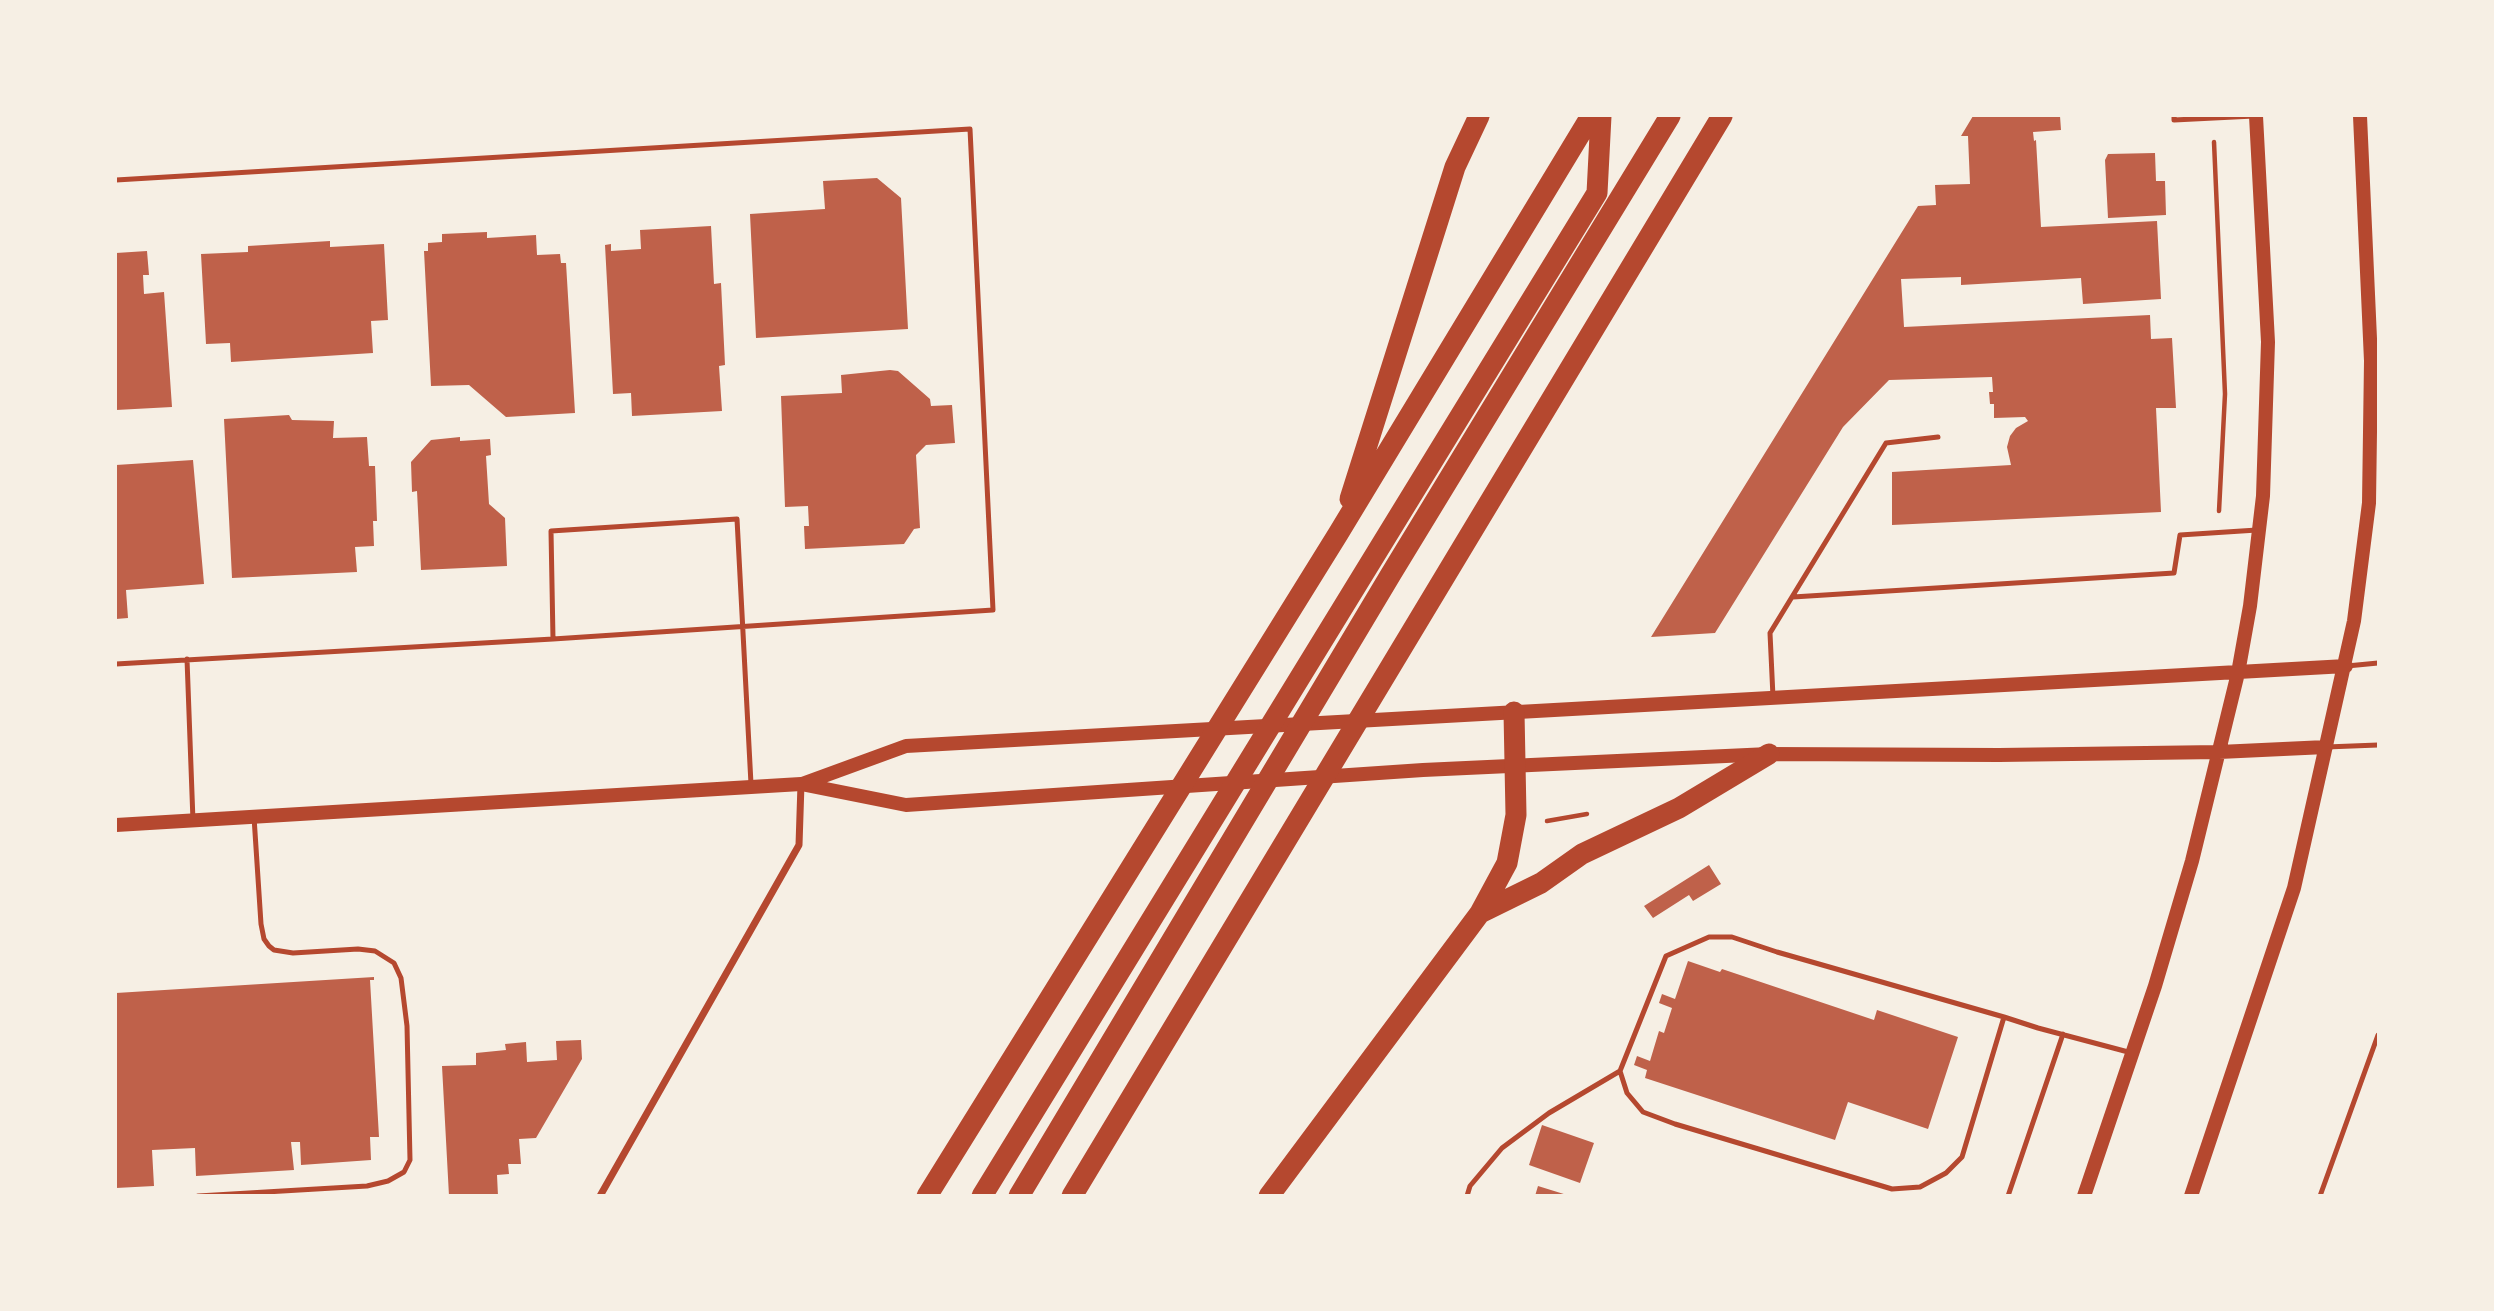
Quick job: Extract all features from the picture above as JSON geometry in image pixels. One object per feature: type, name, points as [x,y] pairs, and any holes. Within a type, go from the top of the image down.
[{"type":"highway","points":[[1338,534],[1455,167],[1479,116]]},
{"type":"highway","points":[[927,1195],[1338,534],[1591,116]]},
{"type":"highway","points":[[982,1195],[1598,193],[1601,116]]},
{"type":"highway","points":[[1019,1195],[1369,610],[1670,116]]},
{"type":"highway","points":[[1072,1195],[1722,116]]},
{"type":"highway","points":[[1269,1195],[1480,913],[1507,863],[1516,815],[1514,712]]},
{"type":"highway","points":[[1480,913],[1541,883],[1582,854],[1679,808],[1769,754]]},
{"type":"main road","points":[[2084,1195],[2155,986],[2192,861],[2238,673],[2250,606],[2263,496],[2268,342],[2256,116]]},
{"type":"main road","points":[[2191,1195],[2294,888],[2354,621],[2369,503],[2374,348],[2360,116]]},
{"type":"main road","points":[[801,784],[906,746],[1082,734],[2346,666]]},
{"type":"main road","points":[[116,825],[801,784],[906,805],[1423,770],[1769,754],[1999,755],[2219,752],[2326,747]]},
{"type":"street","points":[[600,1195],[799,845],[801,784]]},
{"type":"lane","points":[[2174,116],[2174,120],[2256,116]]},
{"type":"lane","points":[[116,180],[970,129],[993,610],[116,664]]},
{"type":"lane","points":[[1773,698],[1770,633],[1886,443],[1938,436]]},
{"type":"lane","points":[[553,639],[551,531],[737,519],[751,787]]},
{"type":"lane","points":[[1793,597],[2174,573],[2180,535],[2259,530]]},
{"type":"lane","points":[[187,659],[193,821]]},
{"type":"lane","points":[[2346,666],[2378,663]]},
{"type":"lane","points":[[2326,747],[2378,746]]},
{"type":"lane","points":[[198,1195],[367,1186],[388,1181],[404,1172],[410,1160],[407,1026],[401,978],[394,962],[375,951],[359,949],[293,953],[275,950],[269,946],[264,939],[261,923],[254,817]]},
{"type":"lane","points":[[1467,1195],[1470,1186],[1502,1148],[1549,1113],[1620,1071],[1667,956],[1709,937],[1732,937],[2132,1053]]},
{"type":"lane","points":[[1620,1071],[1628,1093],[1643,1112],[1892,1189],[1920,1187],[1947,1173],[1962,1157],[2004,1017]]},
{"type":"lane","points":[[2008,1195],[2063,1034]]},
{"type":"lane","points":[[2320,1195],[2378,1035]]},
{"type":"path","points":[[2213,118],[2225,394],[2217,533]]},
{"type":"building","points":[[1973,116],[2060,116],[2061,130],[2033,132],[2034,141],[2036,140],[2041,227],[2157,221],[2161,299],[2083,304],[2081,278],[1961,285],[1961,277],[1901,279],[1904,327],[2150,315],[2151,339],[2172,338],[2176,408],[2156,408],[2161,512],[1892,525],[1892,472],[2011,465],[2007,447],[2010,436],[2016,428],[2028,421],[2025,417],[1994,418],[1994,404],[1990,404],[1989,392],[1993,392],[1992,377],[1889,380],[1843,427],[1715,633],[1651,637],[1918,206],[1936,205],[1935,185],[1970,184],[1968,136],[1961,136]]},
{"type":"building","points":[[2155,153],[2156,181],[2165,181],[2166,215],[2108,218],[2105,160],[2108,154]]},
{"type":"building","points":[[877,178],[901,198],[908,329],[756,338],[750,214],[825,209],[823,181]]},
{"type":"building","points":[[711,226],[714,284],[721,283],[725,365],[719,366],[722,411],[632,416],[631,393],[613,394],[605,245],[611,244],[611,251],[641,249],[640,230]]},
{"type":"building","points":[[487,232],[487,238],[536,235],[537,255],[560,254],[561,263],[566,263],[575,413],[506,417],[469,385],[431,386],[424,251],[428,251],[428,243],[442,242],[442,234]]},
{"type":"building","points":[[330,241],[330,247],[384,244],[388,320],[371,321],[373,353],[231,362],[230,343],[206,344],[201,254],[248,252],[248,246]]},
{"type":"building","points":[[147,251],[149,275],[143,275],[144,294],[164,292],[172,407],[116,410],[116,253]]},
{"type":"building","points":[[898,371],[930,399],[931,406],[952,405],[955,443],[926,445],[916,455],[920,528],[914,529],[904,544],[805,549],[804,526],[809,526],[808,506],[785,507],[781,396],[842,393],[841,375]]},
{"type":"building","points":[[289,415],[292,420],[334,421],[333,438],[367,437],[369,466],[375,466],[377,521],[373,521],[374,546],[355,547],[357,572],[232,578],[224,419]]},
{"type":"building","points":[[460,437],[460,441],[490,439],[491,455],[486,456],[489,504],[505,518],[507,566],[421,570],[417,491],[412,492],[411,462],[431,440]]},
{"type":"building","points":[[193,460],[204,584],[126,590],[128,618],[116,619],[116,465]]},
{"type":"building","points":[[1709,865],[1721,884],[1693,901],[1689,895],[1653,918],[1644,906]]},
{"type":"building","points":[[1688,961],[1720,972],[1722,969],[1874,1020],[1877,1010],[1958,1037],[1928,1129],[1848,1102],[1835,1140],[1645,1078],[1647,1070],[1634,1065],[1637,1056],[1650,1061],[1659,1031],[1664,1033],[1672,1008],[1659,1003],[1662,994],[1675,999]]},
{"type":"building","points":[[374,977],[374,980],[370,980],[379,1137],[370,1137],[371,1160],[301,1165],[300,1142],[291,1142],[294,1170],[196,1176],[195,1148],[152,1150],[154,1186],[116,1188],[116,993]]},
{"type":"building","points":[[581,1040],[582,1059],[536,1138],[519,1139],[521,1164],[508,1164],[509,1174],[497,1175],[498,1196],[449,1196],[442,1066],[476,1065],[476,1053],[506,1050],[505,1044],[526,1042],[527,1062],[557,1060],[556,1041]]},
{"type":"building","points":[[1542,1125],[1594,1143],[1580,1183],[1529,1165]]},
{"type":"building","points":[[1538,1186],[1567,1195],[1567,1196],[1535,1196]]}]
